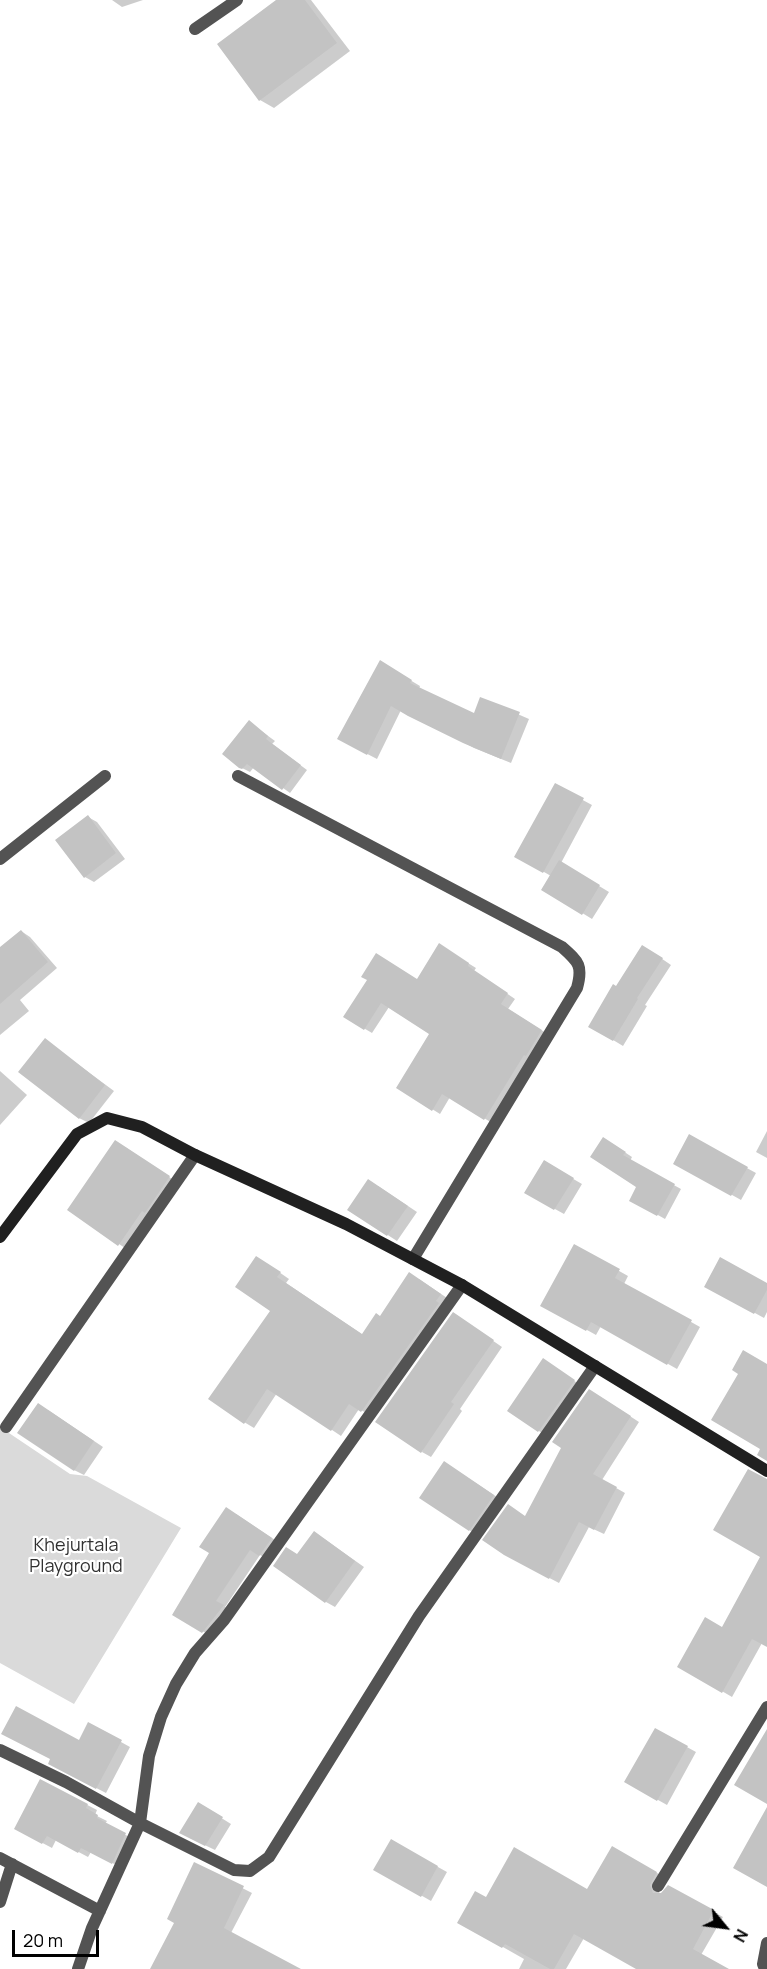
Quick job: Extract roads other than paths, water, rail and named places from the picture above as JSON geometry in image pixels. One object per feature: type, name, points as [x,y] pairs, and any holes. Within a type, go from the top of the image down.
[{"type":"street","points":[[195,29],[237,0]]},
{"type":"street","points":[[0,859],[105,776]]},
{"type":"street","points":[[238,776],[562,947],[577,960],[581,973],[577,988],[413,1259]]},
{"type":"street","points":[[0,1237],[77,1134],[107,1118],[142,1127],[195,1155],[346,1224],[462,1285],[767,1471]]},
{"type":"street","points":[[6,1427],[195,1155]]},
{"type":"street","points":[[78,1969],[100,1911],[140,1824],[149,1756],[162,1716],[176,1684],[195,1653],[224,1620],[462,1285]]},
{"type":"street","points":[[0,1750],[66,1782],[140,1824],[234,1870],[250,1871],[269,1857],[419,1616],[594,1366]]},
{"type":"street","points":[[658,1886],[767,1707]]},
{"type":"street","points":[[0,1858],[100,1911]]},
{"type":"street","points":[[0,1902],[12,1864]]},
{"type":"street","points":[[765,1969],[763,1964],[767,1943]]},
{"type":"park label","name":"Khejurtala Playground","points":[[76,1556]]}]
